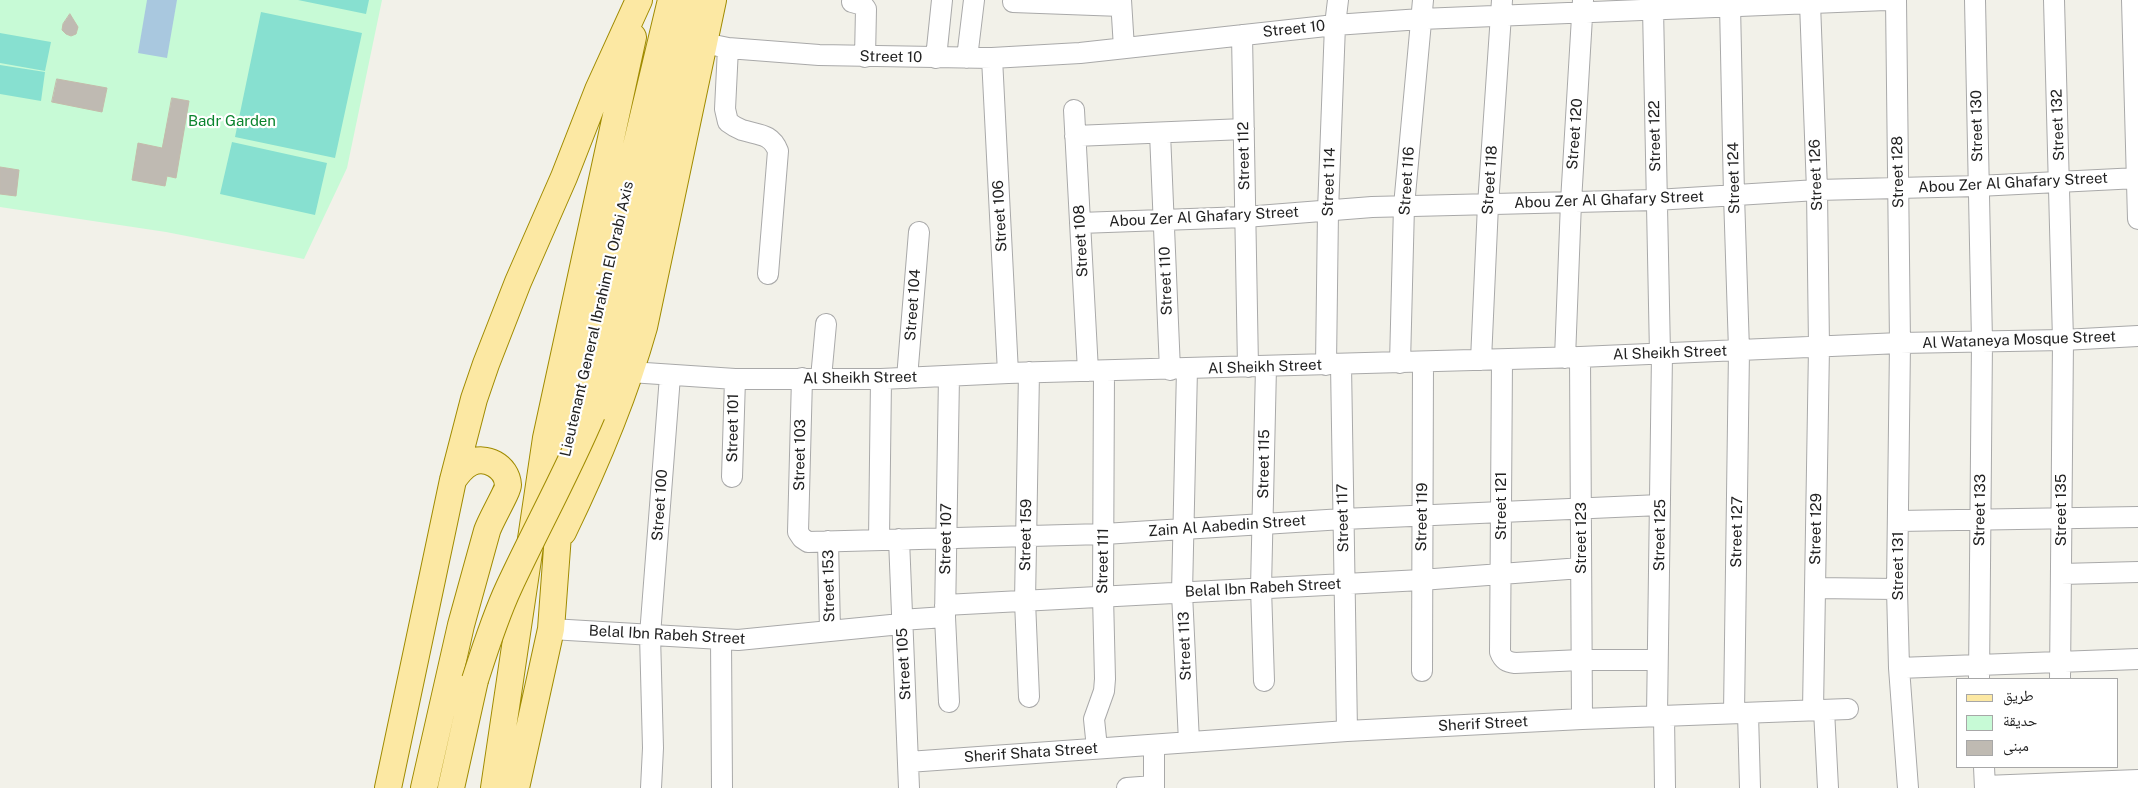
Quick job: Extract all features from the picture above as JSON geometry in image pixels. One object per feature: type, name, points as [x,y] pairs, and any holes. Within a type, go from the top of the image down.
[{"type":"main road","points":[[388,788],[453,480],[466,428],[486,364],[598,90],[640,0]]},
{"type":"main road","name":"Lieutenant General Ibrahim El Orabi Axis","points":[[494,788],[519,630],[538,490],[556,389],[640,0]]},
{"type":"main road","name":"Lieutenant General Ibrahim El Orabi Axis","points":[[516,788],[551,629],[562,481],[570,422],[671,0]]},
{"type":"main road","points":[[451,788],[475,680],[496,618],[508,588],[559,487],[592,414],[612,359],[692,0]]},
{"type":"main road","points":[[557,544],[596,460],[630,372],[650,303],[716,45],[713,0]]},
{"type":"main road","points":[[424,788],[461,625],[486,531],[508,490],[508,485],[501,469],[496,464],[482,460],[468,464],[453,480]]},
{"type":"main road","points":[[461,625],[479,619],[490,618],[499,620],[519,630]]},
{"type":"street","points":[[936,58],[942,0]]},
{"type":"street","points":[[967,58],[974,0]]},
{"type":"street","name":"Street 114","points":[[1333,365],[1328,211],[1338,0]]},
{"type":"street","name":"Street 10","points":[[716,45],[865,57],[992,58],[1080,54],[1336,25],[1422,9],[1886,0]]},
{"type":"street","name":"Street 128","points":[[1896,0],[1900,343]]},
{"type":"street","name":"Street 130","points":[[1975,0],[1982,341]]},
{"type":"street","name":"Street 132","points":[[2054,0],[2063,340]]},
{"type":"street","points":[[2132,0],[2138,219]]},
{"type":"street","points":[[852,2],[863,5],[866,9],[865,57]]},
{"type":"street","points":[[1013,2],[1121,3],[1124,48]]},
{"type":"street","name":"Street 126","points":[[1819,347],[1817,190],[1820,2]]},
{"type":"street","name":"Street 124","points":[[1733,4],[1734,195],[1739,350]]},
{"type":"street","name":"Street 122","points":[[1661,354],[1656,200],[1665,5]]},
{"type":"street","name":"Street 120","points":[[1572,358],[1571,202],[1583,6]]},
{"type":"street","name":"Street 118","points":[[1481,360],[1488,205],[1501,8]]},
{"type":"street","name":"Street 116","points":[[1400,363],[1404,206],[1422,9]]},
{"type":"street","name":"Street 112","points":[[1242,35],[1245,218],[1257,367]]},
{"type":"street","points":[[716,45],[728,122],[739,130],[765,135],[774,142],[778,151],[768,274]]},
{"type":"street","name":"Street 106","points":[[992,58],[1008,373]]},
{"type":"street","name":"Street 108","points":[[1074,110],[1080,223],[1096,371]]},
{"type":"street","points":[[1075,136],[1244,129]]},
{"type":"street","name":"Street 110","points":[[1160,133],[1164,219],[1178,370]]},
{"type":"street","name":"Abou Zer Al Ghafary Street","points":[[1080,223],[1245,218],[1404,206],[1656,200],[1817,190],[1978,186],[2137,178]]},
{"type":"street","name":"Street 104","points":[[907,378],[919,232]]},
{"type":"street","name":"Street 103","points":[[798,532],[811,378],[826,324]]},
{"type":"street","name":"Al Wataneya Mosque Street","points":[[1900,343],[2063,340],[2138,336]]},
{"type":"street","name":"Street 135","points":[[2060,671],[2063,340]]},
{"type":"street","name":"Street 133","points":[[1979,672],[1982,341]]},
{"type":"street","name":"Al Sheikh Street","points":[[630,372],[734,380],[882,379],[1029,372],[1178,370],[1572,358],[1900,343]]},
{"type":"street","name":"Street 131","points":[[1900,343],[1897,589],[1899,668],[1908,788]]},
{"type":"street","name":"Street 129","points":[[1819,347],[1815,588],[1819,710],[1828,788]]},
{"type":"street","name":"Street 127","points":[[1739,350],[1741,713],[1750,788]]},
{"type":"street","name":"Street 125","points":[[1661,354],[1657,660],[1665,788]]},
{"type":"street","name":"Street 123","points":[[1572,358],[1581,508],[1582,719]]},
{"type":"street","name":"Street 121","points":[[1502,360],[1500,652],[1508,662],[1516,664],[1581,660]]},
{"type":"street","name":"Street 119","points":[[1422,671],[1423,362]]},
{"type":"street","name":"Street 117","points":[[1333,365],[1343,519],[1347,731]]},
{"type":"street","name":"Street 115","points":[[1257,367],[1263,524],[1261,588],[1264,681]]},
{"type":"street","name":"Street 113","points":[[1178,370],[1184,530],[1182,593],[1189,742]]},
{"type":"street","name":"Street 111","points":[[1096,371],[1104,534],[1105,679],[1104,691],[1094,719],[1097,748]]},
{"type":"street","name":"Street 159","points":[[1029,372],[1025,601],[1029,697]]},
{"type":"street","name":"Street 100","points":[[650,788],[653,748],[650,635],[670,376]]},
{"type":"street","name":"Street 107","points":[[949,376],[945,611],[949,702]]},
{"type":"street","points":[[879,540],[882,379]]},
{"type":"street","name":"Street 101","points":[[732,477],[734,380]]},
{"type":"street","name":"Zain Al Aabedin Street","points":[[798,532],[808,542],[1104,534],[1343,519],[1660,505]]},
{"type":"street","points":[[1898,521],[2138,517]]},
{"type":"street","name":"Street 105","points":[[900,539],[909,788]]},
{"type":"street","name":"Street 153","points":[[828,541],[830,631]]},
{"type":"street","name":"Belal Ibn Rabeh Street","points":[[551,629],[738,640],[902,622],[945,611],[1025,601],[1421,580],[1582,568]]},
{"type":"street","points":[[2061,574],[2138,572]]},
{"type":"street","points":[[1815,588],[1897,589]]},
{"type":"street","points":[[721,639],[722,788]]},
{"type":"street","points":[[1899,668],[1979,672],[2060,671],[2138,658]]},
{"type":"street","points":[[1581,660],[1657,660]]},
{"type":"street","points":[[1819,710],[1848,710]]},
{"type":"street","name":"Sherif Street","points":[[1154,745],[1347,731],[1582,719],[1819,710]]},
{"type":"street","points":[[1127,788],[1154,787],[1154,745]]},
{"type":"street","name":"Sherif Shata Street","points":[[908,762],[1154,745]]},
{"type":"street","points":[[1984,780],[2138,780]]},
{"type":"green space","name":"Badr Garden","points":[[0,0],[382,0],[347,168],[304,259],[166,232],[0,207]]},
{"type":"shaded area","points":[[147,0],[177,0],[167,58],[138,53]]},
{"type":"shaded area","points":[[298,0],[369,0],[366,14]]},
{"type":"shaded area","points":[[261,12],[362,33],[335,158],[235,137]]},
{"type":"shaded area","points":[[0,33],[51,42],[45,71],[0,63]]},
{"type":"shaded area","points":[[0,65],[45,72],[41,101],[0,94]]},
{"type":"shaded area","points":[[232,142],[327,163],[315,215],[220,194]]},
{"type":"building","points":[[70,14],[78,27],[76,34],[71,36],[62,30],[63,24]]},
{"type":"building","points":[[57,79],[107,88],[102,112],[52,102]]},
{"type":"building","points":[[172,98],[189,101],[176,178],[167,176],[165,186],[132,180],[138,143],[162,148]]},
{"type":"building","points":[[0,167],[19,170],[16,196],[0,194]]}]
